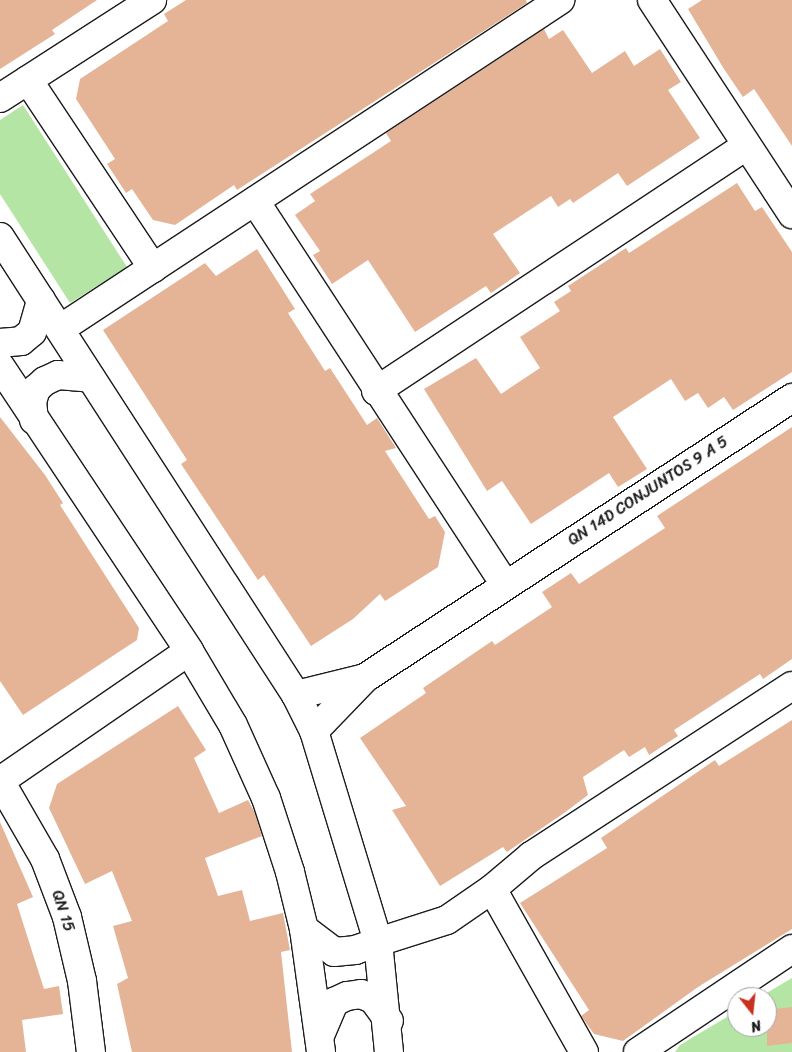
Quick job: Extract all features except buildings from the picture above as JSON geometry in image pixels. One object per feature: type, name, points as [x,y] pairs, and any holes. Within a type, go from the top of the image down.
[{"type":"street","points":[[60,329],[560,0]]},
{"type":"street","points":[[652,0],[792,214]]},
{"type":"street","points":[[0,98],[135,4]]},
{"type":"street","points":[[28,80],[153,268]]},
{"type":"street","points":[[376,391],[746,146]]},
{"type":"street","points":[[255,201],[376,391],[505,584]]},
{"type":"street","points":[[0,237],[296,695],[314,731],[378,942],[389,1021],[389,1052]]},
{"type":"street","points":[[0,343],[21,341],[32,332],[41,300]]},
{"type":"street","points":[[0,366],[34,420],[189,651],[233,725],[266,798],[304,929],[321,1042]]},
{"type":"street","points":[[34,420],[34,396],[45,381],[58,375],[92,378]]},
{"type":"street","name":"QN 14D CONJUNTOS 9 A 5","points":[[365,678],[505,584],[792,398]]},
{"type":"street","points":[[0,781],[189,651]]},
{"type":"street","points":[[296,695],[365,678]]},
{"type":"street","points":[[314,731],[365,678]]},
{"type":"street","points":[[304,929],[334,952],[355,950],[447,920],[492,889],[531,856],[792,686]]},
{"type":"street","name":"QN 15","points":[[0,781],[45,859],[67,917],[82,981],[91,1052]]},
{"type":"street","points":[[492,889],[584,1052]]},
{"type":"street","points":[[638,1052],[792,949]]},
{"type":"street","points":[[321,1042],[334,1002],[347,996],[361,994],[373,999],[389,1021]]},
{"type":"green space","points":[[23,105],[127,267],[70,303],[0,194],[0,120]]},
{"type":"green space","points":[[792,978],[792,1052],[675,1052],[680,1045],[727,1017],[727,1037],[777,1037],[777,987]]}]
